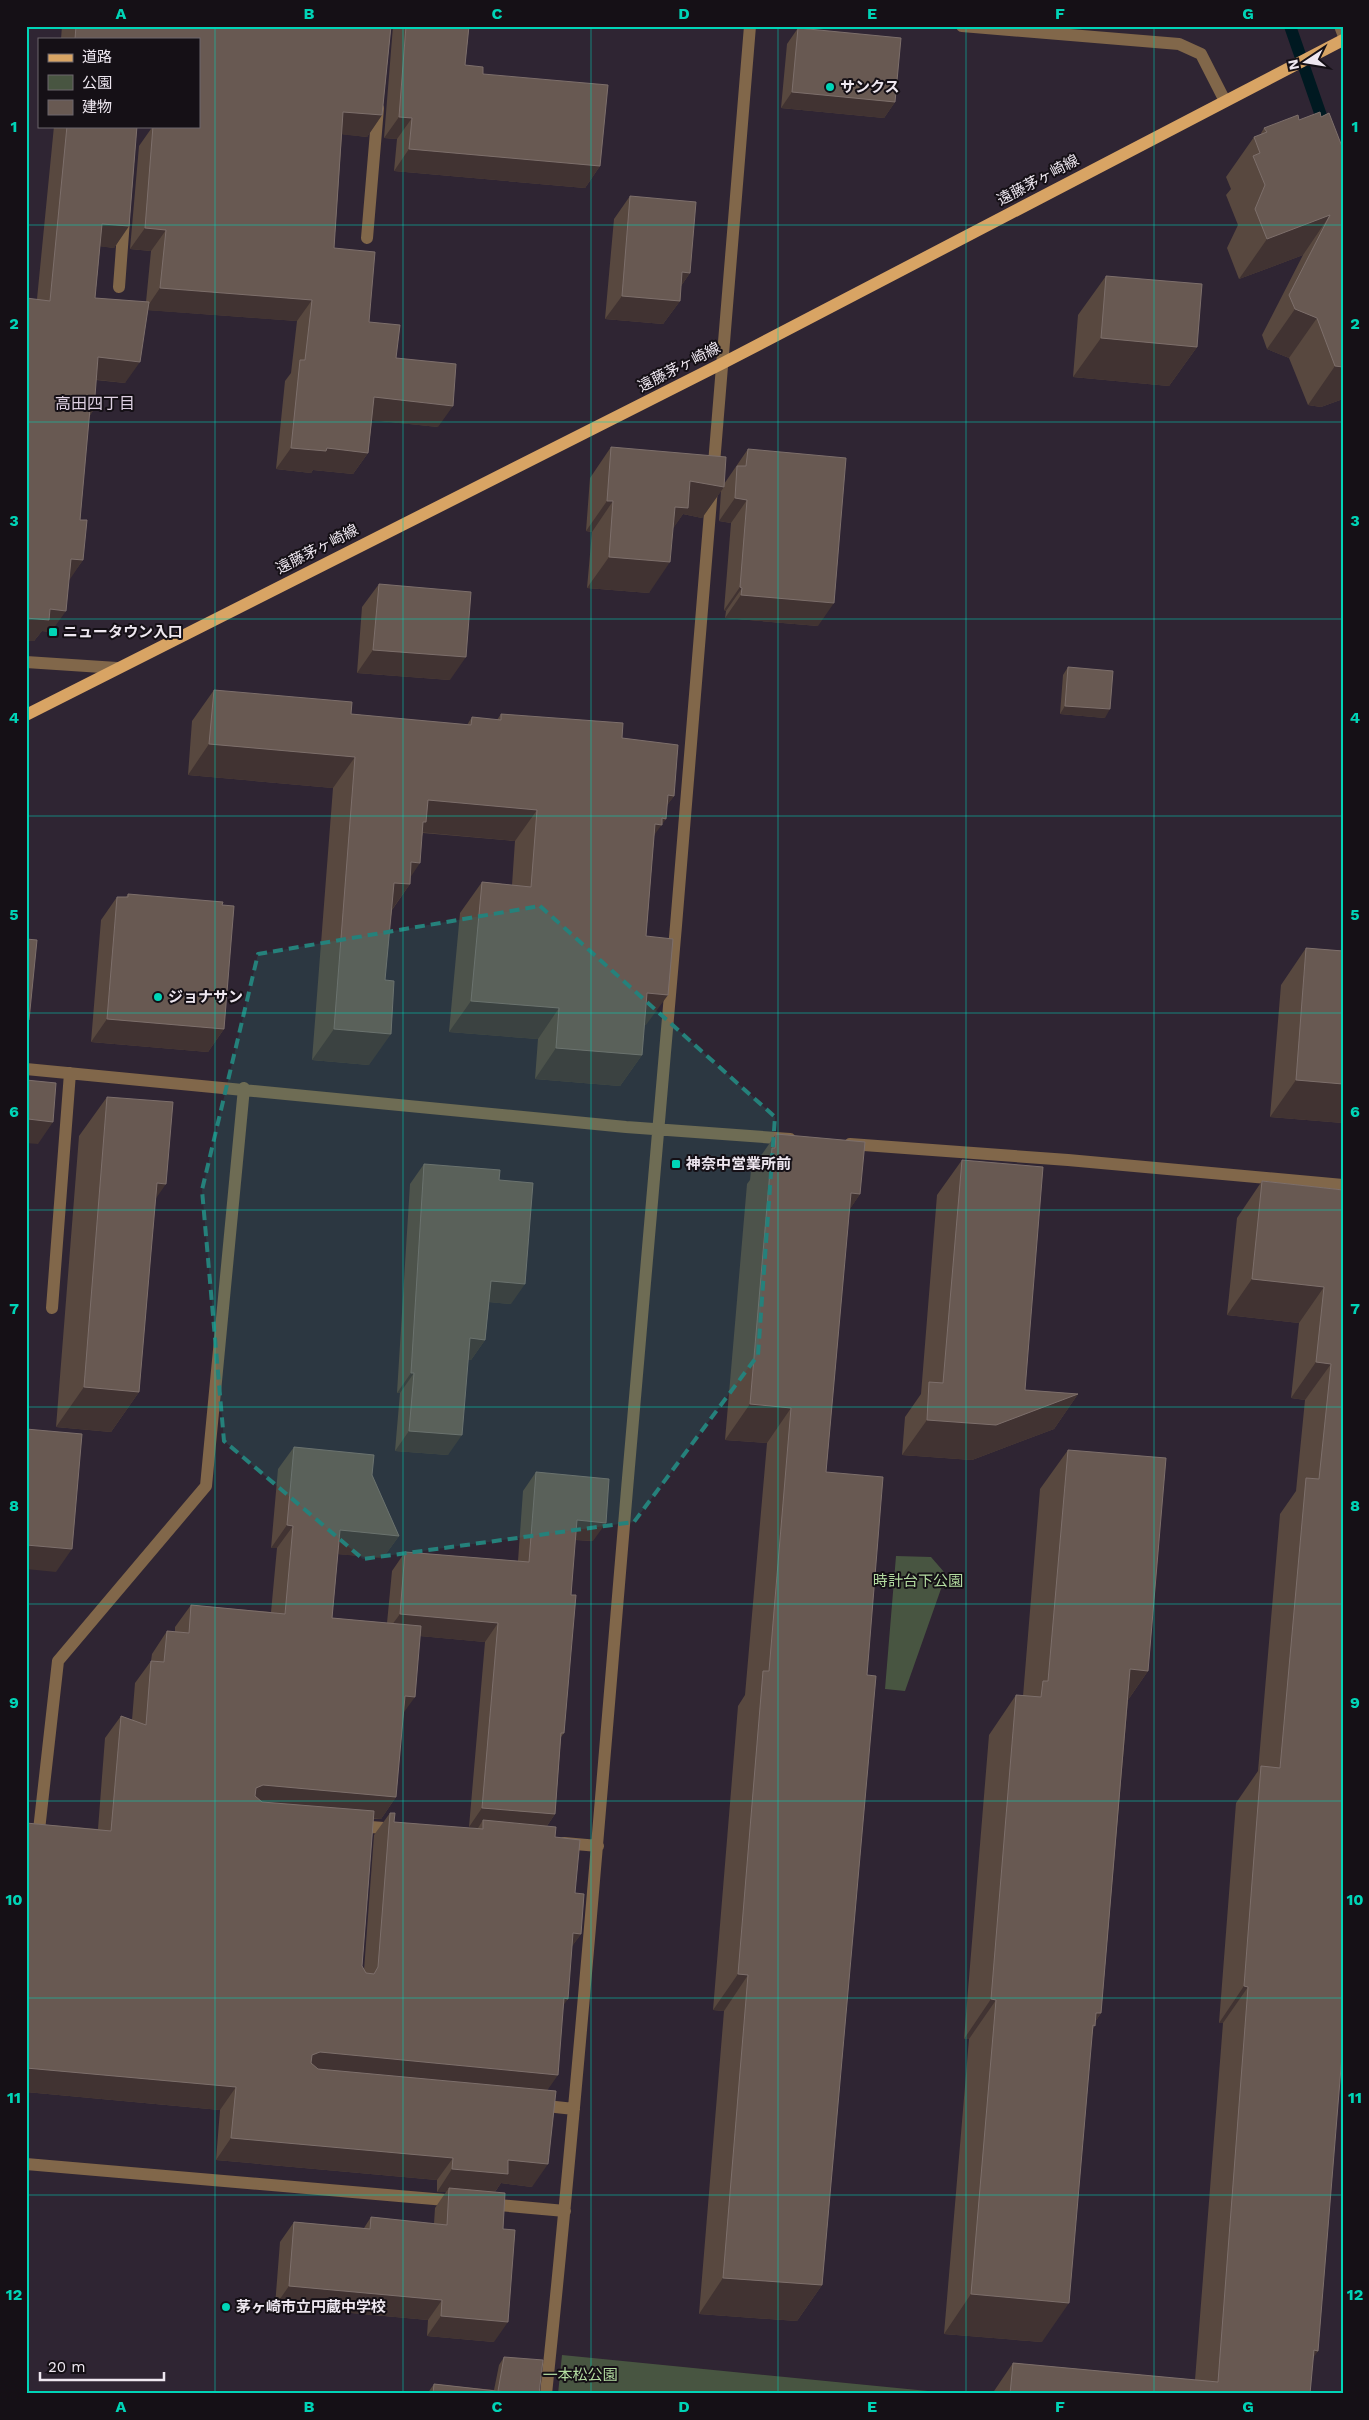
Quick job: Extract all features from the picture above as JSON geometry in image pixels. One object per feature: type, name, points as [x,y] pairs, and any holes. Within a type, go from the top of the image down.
[{"type":"main road","name":"遠藤茅ヶ崎線","points":[[26,715],[725,362],[1343,40]]},
{"type":"street","points":[[546,2394],[565,2210],[598,1846],[725,362],[750,26]]},
{"type":"street","points":[[962,26],[1179,44],[1201,54],[1225,101]]},
{"type":"street","points":[[1340,26],[1343,34]]},
{"type":"street","points":[[366,238],[379,94]]},
{"type":"street","points":[[119,287],[125,211]]},
{"type":"street","points":[[26,662],[116,668]]},
{"type":"street","points":[[26,1069],[244,1088],[659,1129],[806,1140]]},
{"type":"street","points":[[52,1308],[70,1073]]},
{"type":"street","points":[[38,1839],[58,1661],[206,1486],[244,1088]]},
{"type":"street","points":[[835,1142],[1068,1160],[1343,1186]]},
{"type":"street","points":[[348,1825],[367,1831],[406,1830]]},
{"type":"street","points":[[550,1842],[598,1846]]},
{"type":"street","points":[[526,2104],[574,2109]]},
{"type":"street","points":[[26,2164],[565,2210]]},
{"type":"highlighted area","points":[[540,906],[775,1117],[758,1355],[634,1522],[363,1559],[224,1441],[202,1190],[258,954]]},
{"type":"green space","name":"時計台下公園","points":[[896,1556],[931,1557],[944,1572],[942,1586],[905,1691],[885,1689]]},
{"type":"green space","name":"一本松公園","points":[[562,2355],[938,2392],[938,2394],[558,2394]]},
{"type":"building","points":[[76,26],[391,26],[382,115],[343,112],[334,248],[375,252],[369,322],[400,325],[396,358],[456,364],[453,406],[374,397],[368,453],[327,448],[326,451],[291,448],[300,360],[305,360],[312,300],[160,288],[166,230],[145,228],[153,128],[200,128],[200,38],[75,38]]},
{"type":"building","points":[[406,26],[469,26],[465,65],[483,67],[483,74],[608,85],[600,166],[409,149],[412,118],[399,117]]},
{"type":"building","points":[[798,28],[901,38],[895,102],[792,92]]},
{"type":"building","points":[[1320,112],[1321,117],[1329,113],[1343,149],[1343,367],[1335,366],[1317,318],[1295,309],[1289,295],[1330,215],[1267,239],[1255,209],[1265,185],[1253,156],[1260,153],[1254,137],[1267,132],[1264,128],[1298,115],[1299,120]]},
{"type":"building","points":[[67,128],[137,128],[129,226],[102,224],[95,298],[149,302],[140,362],[98,357],[94,409],[90,409],[80,520],[87,520],[83,560],[71,559],[66,611],[50,609],[49,620],[26,618],[26,298],[50,301]]},
{"type":"building","points":[[630,196],[696,202],[690,273],[682,272],[680,301],[622,296]]},
{"type":"building","points":[[1106,276],[1202,284],[1197,347],[1101,338]]},
{"type":"building","points":[[611,447],[726,457],[724,487],[690,481],[688,508],[675,507],[670,562],[609,557],[613,501],[607,501]]},
{"type":"building","points":[[748,449],[846,458],[834,603],[741,595],[742,588],[740,587],[747,500],[735,498],[737,466],[746,466]]},
{"type":"building","points":[[379,584],[471,592],[466,657],[373,650]]},
{"type":"building","points":[[1068,667],[1113,671],[1110,709],[1065,706]]},
{"type":"building","points":[[214,690],[352,702],[351,714],[471,725],[472,717],[501,720],[501,714],[623,723],[622,738],[678,745],[674,796],[668,795],[666,819],[662,818],[662,825],[655,824],[646,936],[673,939],[668,995],[647,993],[642,1055],[556,1048],[559,1008],[471,1001],[482,882],[531,887],[537,810],[428,800],[426,822],[423,822],[420,863],[411,862],[410,884],[394,883],[385,980],[394,981],[391,1034],[334,1029],[355,757],[209,744]]},
{"type":"building","points":[[128,894],[223,902],[222,905],[234,906],[224,1029],[107,1019],[117,897],[128,897]]},
{"type":"building","points":[[26,939],[37,940],[29,1020],[26,1020]]},
{"type":"building","points":[[1306,948],[1343,951],[1343,1084],[1296,1080]]},
{"type":"building","points":[[26,1080],[56,1083],[53,1122],[28,1119],[26,1136]]},
{"type":"building","points":[[107,1097],[173,1102],[166,1184],[157,1183],[139,1392],[84,1387]]},
{"type":"building","points":[[776,1134],[865,1142],[860,1194],[851,1193],[826,1472],[883,1477],[867,1675],[876,1676],[822,2285],[723,2278],[748,1975],[738,1974],[763,1671],[769,1671],[791,1408],[750,1404],[772,1148],[775,1148]]},
{"type":"building","points":[[962,1160],[1043,1167],[1025,1390],[1078,1394],[996,1425],[927,1420],[929,1382],[943,1383]]},
{"type":"building","points":[[424,1164],[500,1170],[499,1180],[533,1183],[525,1284],[491,1281],[485,1340],[470,1338],[462,1435],[409,1431],[414,1373],[411,1373]]},
{"type":"building","points":[[1262,1181],[1343,1190],[1343,2043],[1318,2351],[1314,2350],[1310,2394],[1010,2394],[1013,2363],[1218,2382],[1248,1987],[1244,1986],[1261,1766],[1280,1768],[1306,1478],[1319,1479],[1331,1364],[1316,1362],[1324,1287],[1252,1279]]},
{"type":"building","points":[[26,1429],[82,1434],[72,1549],[26,1545]]},
{"type":"building","points":[[294,1447],[374,1455],[372,1475],[399,1536],[340,1530],[332,1618],[421,1626],[415,1697],[405,1696],[396,1797],[263,1785],[256,1788],[255,1796],[262,1802],[374,1811],[362,1966],[366,1973],[374,1974],[378,1967],[390,1813],[395,1813],[394,1822],[483,1829],[483,1820],[556,1827],[555,1837],[580,1840],[575,1893],[584,1894],[581,1934],[573,1933],[568,1999],[564,1998],[558,2075],[320,2052],[312,2055],[311,2063],[318,2069],[556,2091],[548,2164],[508,2160],[508,2174],[452,2169],[453,2158],[231,2138],[236,2087],[26,2068],[26,1823],[111,1831],[121,1716],[146,1725],[151,1661],[164,1662],[167,1631],[189,1633],[191,1605],[285,1614],[293,1526],[287,1525]]},
{"type":"building","points":[[1068,1450],[1166,1458],[1148,1671],[1130,1669],[1101,2013],[1096,2013],[1095,2026],[1093,2025],[1069,2303],[971,2294],[996,2000],[991,1999],[1016,1695],[1041,1697],[1043,1681],[1048,1681]]},
{"type":"building","points":[[536,1472],[609,1479],[606,1523],[577,1520],[571,1595],[576,1595],[564,1733],[561,1733],[555,1814],[482,1808],[498,1623],[400,1614],[405,1552],[529,1562]]},
{"type":"building","points":[[449,2188],[505,2193],[503,2229],[515,2230],[508,2322],[441,2316],[442,2300],[289,2286],[294,2222],[370,2229],[371,2217],[447,2225]]},
{"type":"building","points":[[504,2357],[543,2360],[539,2394],[498,2391]]},
{"type":"building","points":[[434,2384],[505,2392],[505,2394],[433,2394]]},
{"type":"waterway","points":[[1290,26],[1327,133]]},
{"type":"place","name":"サンクス","points":[[830,87]]},
{"type":"place","name":"ニュータウン入口","points":[[53,632]]},
{"type":"place","name":"ジョナサン","points":[[158,997]]},
{"type":"place","name":"神奈中営業所前","points":[[676,1164]]},
{"type":"place","name":"茅ヶ崎市立円蔵中学校","points":[[226,2307]]},
{"type":"district","name":"高田四丁目","points":[[95,403]]}]
